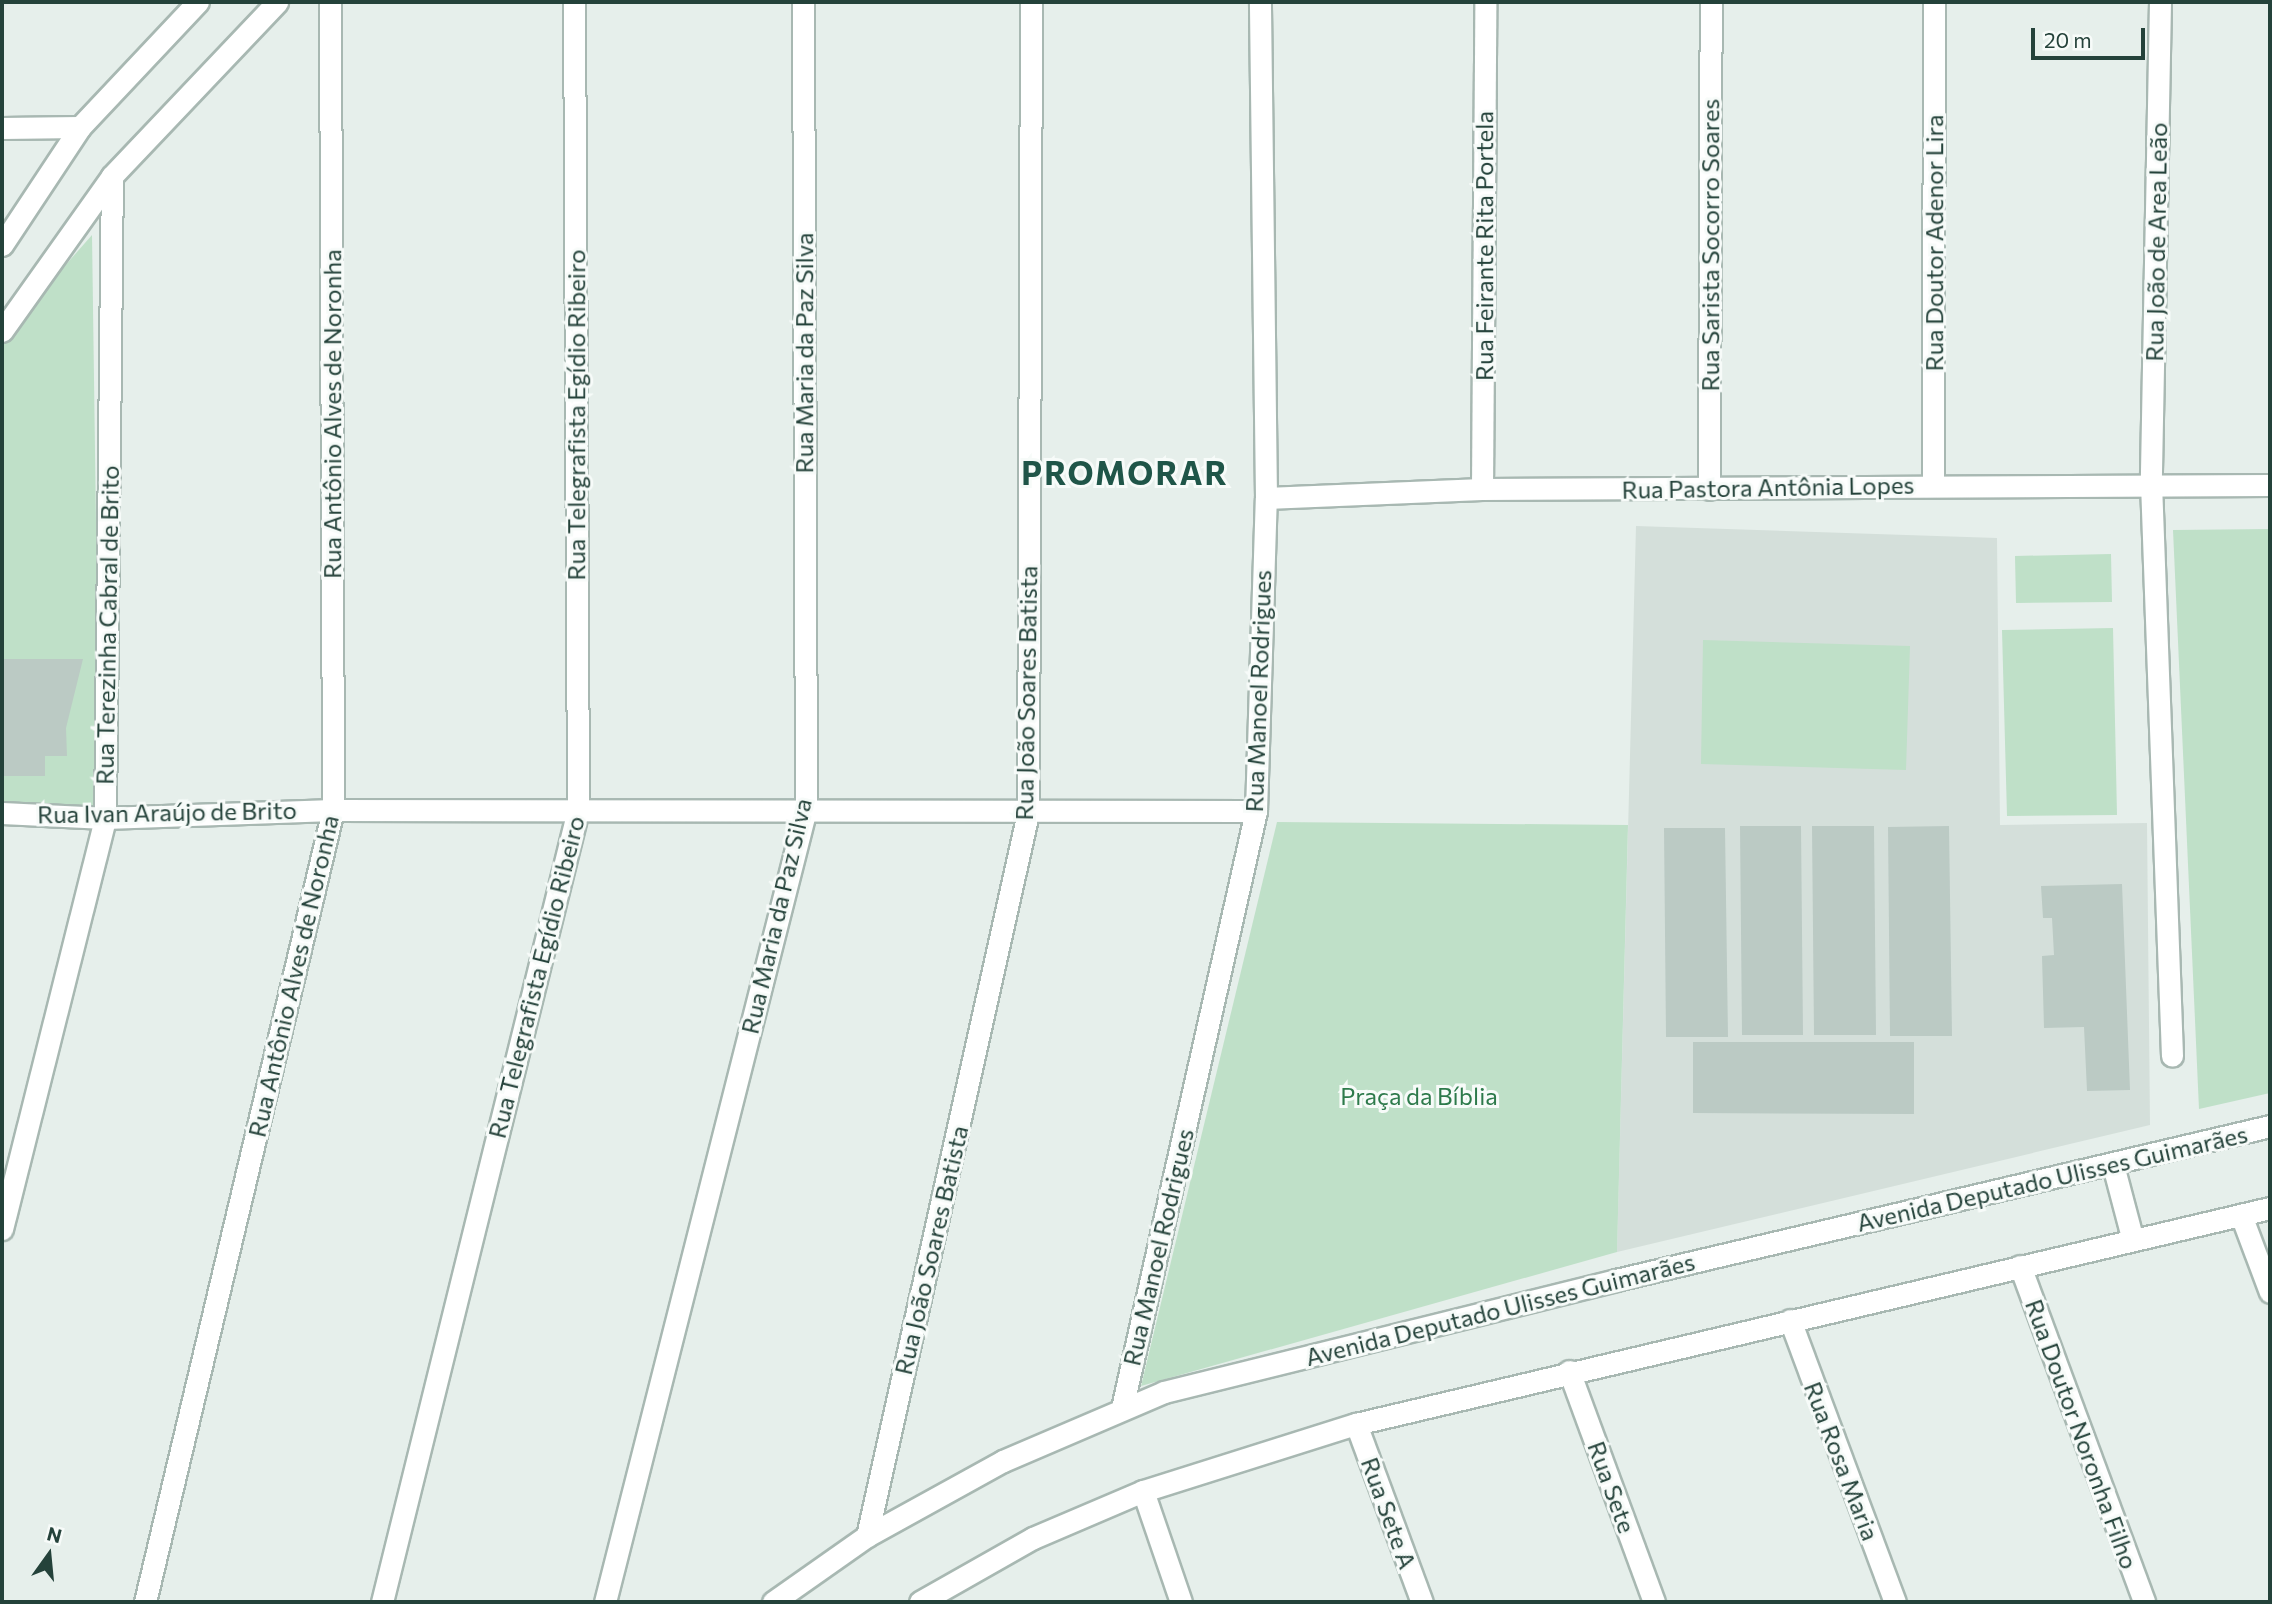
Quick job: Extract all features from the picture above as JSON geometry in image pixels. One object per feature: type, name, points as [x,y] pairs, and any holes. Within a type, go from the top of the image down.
[{"type":"street","points":[[2,245],[80,127],[198,2]]},
{"type":"street","points":[[2,331],[112,176],[277,2]]},
{"type":"street","name":"Rua Antônio Alves de Noronha","points":[[145,1602],[333,810],[330,2]]},
{"type":"street","name":"Rua Telegrafista Egídio Ribeiro","points":[[382,1602],[578,810],[574,2]]},
{"type":"street","name":"Rua Maria da Paz Silva","points":[[605,1602],[806,809],[803,2]]},
{"type":"street","name":"Rua João Soares Batista","points":[[867,1536],[1028,813],[1031,2]]},
{"type":"street","name":"Rua Manoel Rodrigues","points":[[1122,1408],[1256,811],[1266,498],[1260,2]]},
{"type":"street","name":"Rua Feirante Rita Portela","points":[[1482,489],[1485,2]]},
{"type":"street","name":"Rua Sarista Socorro Soares","points":[[1709,489],[1711,2]]},
{"type":"street","name":"Rua Doutor Adenor Lira","points":[[1933,485],[1934,2]]},
{"type":"street","name":"Rua João de Area Leão","points":[[2160,2],[2151,483],[2172,1056]]},
{"type":"street","points":[[2,128],[80,127]]},
{"type":"street","name":"Rua Terezinha Cabral de Brito","points":[[2,1229],[105,818],[112,176]]},
{"type":"street","name":"Rua Pastora Antônia Lopes","points":[[1266,498],[1482,489],[2151,483],[2270,485]]},
{"type":"street","name":"Rua Ivan Araújo de Brito","points":[[2,813],[105,818],[333,810],[806,809],[1028,813],[1256,811]]},
{"type":"street","name":"Avenida Deputado Ulisses Guimarães","points":[[773,1602],[867,1536],[1003,1461],[1122,1408],[1215,1378],[2270,1126]]},
{"type":"street","points":[[2113,1165],[2132,1237]]},
{"type":"street","points":[[929,1600],[1033,1538],[1143,1492],[1356,1424],[2132,1237],[2270,1208]]},
{"type":"street","points":[[2241,1215],[2270,1292]]},
{"type":"street","name":"Rua Doutor Noronha Filho","points":[[2020,1266],[2144,1602]]},
{"type":"street","name":"Rua Rosa Maria","points":[[1790,1320],[1895,1602]]},
{"type":"street","name":"Rua Sete","points":[[1569,1371],[1654,1602]]},
{"type":"street","name":"Rua Sete A","points":[[1356,1424],[1422,1602]]},
{"type":"street","points":[[1143,1492],[1181,1602]]},
{"type":"shaded area","points":[[1636,526],[1997,538],[2000,825],[2147,823],[2150,1125],[1617,1252]]},
{"type":"green space","points":[[92,235],[100,811],[2,805],[2,337]]},
{"type":"green space","points":[[2270,529],[2270,1093],[2199,1109],[2173,530]]},
{"type":"green space","points":[[2111,554],[2112,602],[2016,603],[2015,556]]},
{"type":"green space","points":[[2113,628],[2117,815],[2007,816],[2002,630]]},
{"type":"green space","points":[[1703,640],[1910,646],[1906,770],[1701,764]]},
{"type":"green space","name":"Praça da Bíblia","points":[[1277,822],[1628,825],[1617,1252],[1141,1386]]},
{"type":"building","points":[[2,659],[83,659],[66,728],[67,756],[45,756],[45,776],[2,776]]},
{"type":"building","points":[[1740,826],[1801,826],[1803,1035],[1742,1035]]},
{"type":"building","points":[[1812,826],[1874,826],[1876,1035],[1814,1035]]},
{"type":"building","points":[[1949,826],[1952,1036],[1890,1036],[1888,827]]},
{"type":"building","points":[[1664,828],[1725,828],[1728,1037],[1666,1037]]},
{"type":"building","points":[[2122,884],[2130,1090],[2087,1091],[2084,1027],[2044,1028],[2042,956],[2054,955],[2052,918],[2043,918],[2041,886]]},
{"type":"building","points":[[1693,1042],[1914,1042],[1914,1114],[1693,1113]]},
{"type":"district","name":"PROMORAR","points":[[1125,472]]}]
